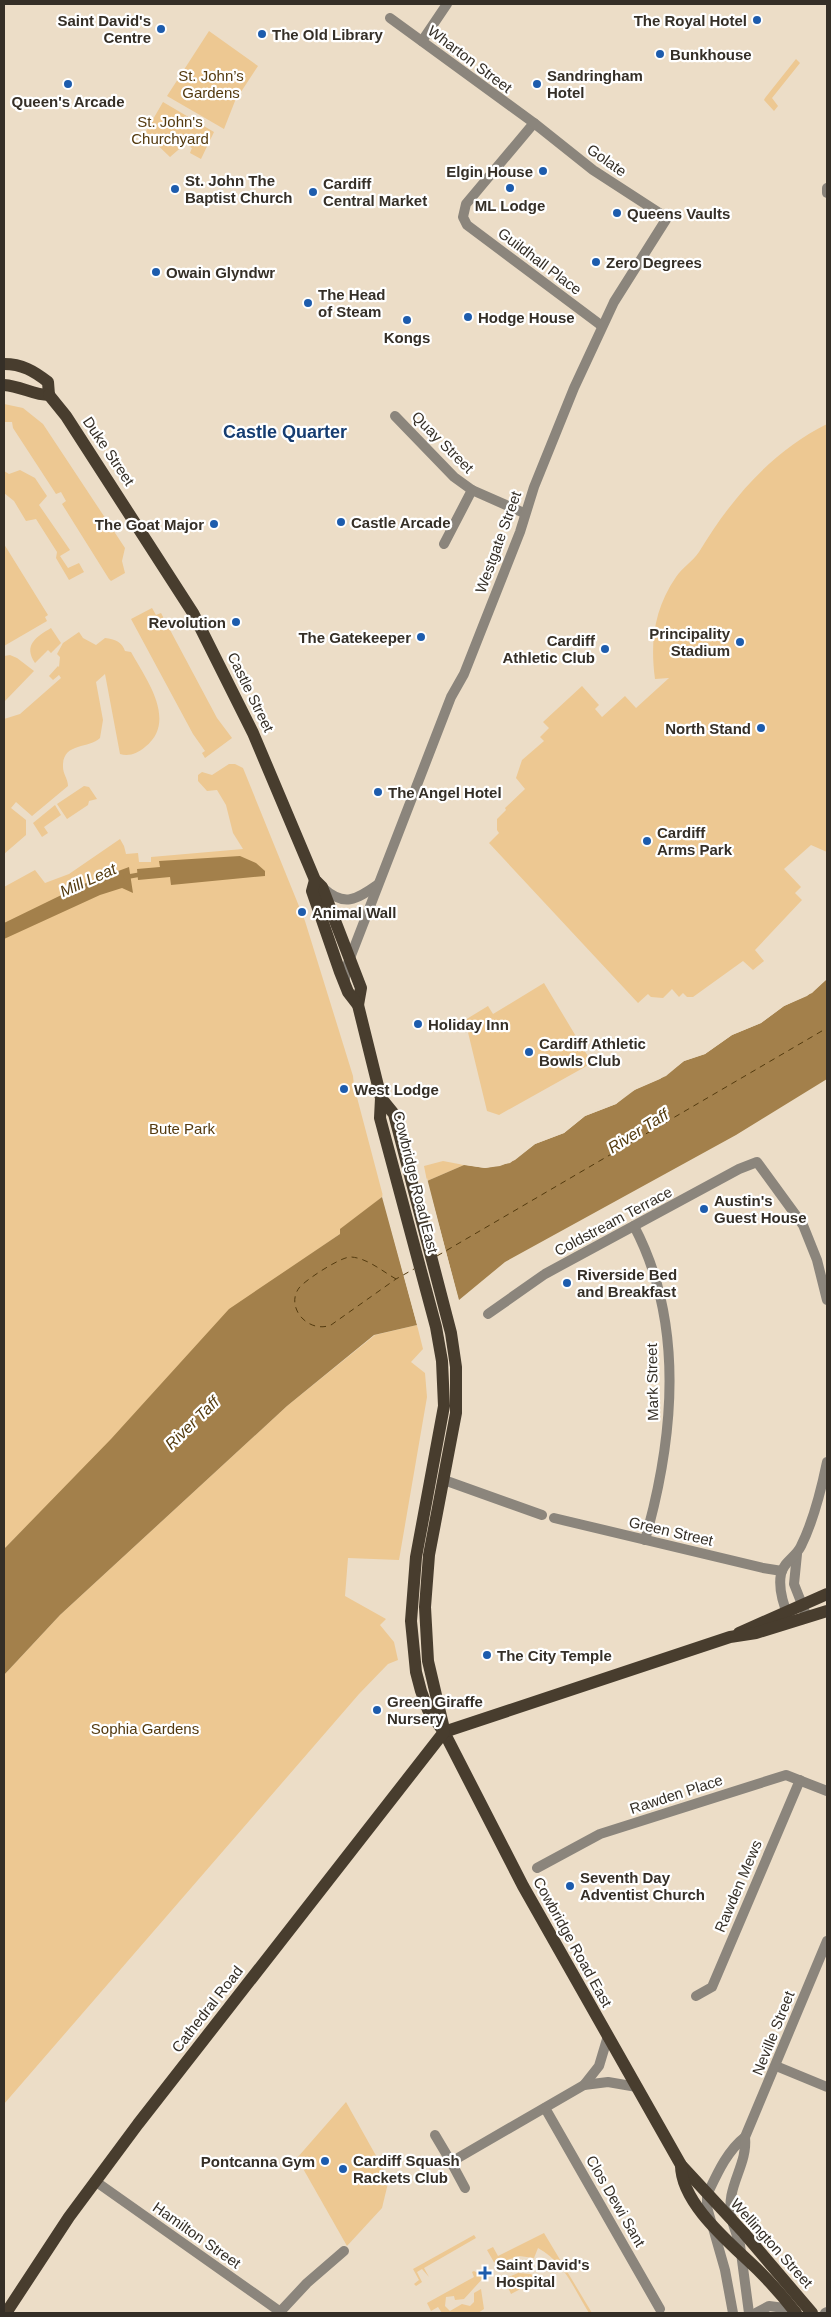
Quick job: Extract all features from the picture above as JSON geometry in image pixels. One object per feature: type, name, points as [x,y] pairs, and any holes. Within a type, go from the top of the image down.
[{"type":"main road","name":"Duke Street","points":[[4,364],[20,366],[35,371],[48,382],[49,395],[66,416],[139,526]]},
{"type":"main road","points":[[4,385],[24,388],[36,395],[49,395]]},
{"type":"main road","name":"Castle Street","points":[[139,526],[193,613],[230,685],[345,946],[361,988],[358,1005]]},
{"type":"main road","name":"Castle Street","points":[[319,884],[312,891],[348,992],[358,1005],[381,1098]]},
{"type":"main road","name":"Cowbridge Road East","points":[[381,1098],[394,1114],[447,1316],[455,1356],[457,1394],[454,1430],[429,1556],[425,1607],[428,1661],[444,1732]]},
{"type":"main road","name":"Cowbridge Road East","points":[[381,1098],[380,1118],[436,1327],[443,1370],[444,1406],[416,1557],[411,1621],[416,1672],[421,1691],[428,1710],[444,1732],[518,1878],[681,2165],[683,2179],[711,2225]]},
{"type":"main road","points":[[444,1732],[730,1638],[756,1634],[788,1617],[803,1604],[827,1594]]},
{"type":"main road","points":[[788,1617],[807,1617],[827,1610]]},
{"type":"main road","name":"Cathedral Road","points":[[6,2313],[95,2181],[444,1732]]},
{"type":"main road","name":"Cowbridge Road East","points":[[681,2165],[688,2169],[707,2195]]},
{"type":"main road","name":"Wellington Street","points":[[707,2195],[812,2313]]},
{"type":"main road","name":"Wellington Street","points":[[711,2225],[760,2272],[794,2311]]},
{"type":"street","points":[[422,42],[447,4]]},
{"type":"street","name":"Wharton Street","points":[[390,18],[534,123]]},
{"type":"street","name":"Guildhall Place","points":[[534,123],[466,204],[463,217],[467,225],[602,326]]},
{"type":"street","name":"Golate","points":[[534,123],[592,170],[667,218]]},
{"type":"street","points":[[827,188],[827,193]]},
{"type":"street","name":"Westgate Street","points":[[345,984],[345,971],[377,885],[451,697],[464,674],[520,532],[524,513],[574,388],[619,293],[667,218]]},
{"type":"street","name":"Quay Street","points":[[395,416],[446,470],[472,490],[524,513]]},
{"type":"street","points":[[444,544],[472,490]]},
{"type":"street","points":[[319,884],[336,898],[345,900],[358,898],[377,885]]},
{"type":"street","points":[[327,934],[333,941],[345,946],[358,939]]},
{"type":"street","name":"Coldstream Terrace","points":[[488,1314],[545,1274],[739,1168],[757,1162],[803,1226],[817,1260],[827,1300]]},
{"type":"street","name":"Mark Street","points":[[634,1226],[656,1282],[668,1340],[668,1428],[662,1467],[644,1540]]},
{"type":"street","points":[[807,1617],[794,1584],[797,1554],[815,1513],[827,1462]]},
{"type":"street","points":[[444,1480],[542,1515]]},
{"type":"street","name":"Green Street","points":[[554,1518],[782,1571]]},
{"type":"street","points":[[788,1617],[780,1590],[782,1571],[786,1563],[797,1554]]},
{"type":"street","name":"Rawden Place","points":[[537,1868],[600,1834],[786,1775],[827,1791]]},
{"type":"street","name":"Rawden Mews","points":[[696,1996],[712,1987],[800,1780]]},
{"type":"street","name":"Neville Street","points":[[707,2195],[720,2169],[736,2144],[745,2137],[827,1941]]},
{"type":"street","points":[[451,2162],[584,2085],[599,2066],[608,2036]]},
{"type":"street","points":[[776,2066],[827,2087]]},
{"type":"street","points":[[584,2085],[608,2082],[637,2087]]},
{"type":"street","name":"Clos Dewi Sant","points":[[545,2108],[660,2309]]},
{"type":"street","points":[[435,2135],[465,2188]]},
{"type":"street","name":"Neville Street","points":[[733,2224],[729,2206],[730,2194],[746,2148],[745,2137]]},
{"type":"street","name":"Hamilton Street","points":[[95,2181],[281,2313]]},
{"type":"street","name":"Cowbridge Road East","points":[[707,2195],[711,2225],[725,2270],[733,2313]]},
{"type":"street","points":[[733,2224],[741,2255],[749,2313]]},
{"type":"street","points":[[281,2313],[307,2284],[344,2251]]},
{"type":"street","points":[[756,2313],[770,2306],[794,2311]]},
{"type":"green space","name":"St. John’s Gardens","points":[[209,31],[258,66],[235,101],[224,129],[167,96]]},
{"type":"green space","points":[[796,59],[800,63],[772,98],[778,106],[774,111],[764,100]]},
{"type":"green space","name":"St. John's Churchyard","points":[[163,102],[214,132],[201,159],[190,153],[192,148],[185,144],[170,157],[145,133]]},
{"type":"green space","points":[[4,404],[23,408],[43,424],[125,548],[122,561],[125,573],[111,581],[109,579],[62,504],[66,501],[61,492],[56,494],[13,428],[12,422],[4,422]]},
{"type":"green space","points":[[827,424],[827,852],[811,845],[784,869],[801,887],[795,893],[802,900],[755,950],[764,961],[753,970],[743,961],[693,997],[687,997],[683,993],[679,997],[672,989],[663,998],[651,997],[648,994],[638,1003],[489,843],[499,833],[497,830],[497,819],[506,810],[505,808],[525,789],[516,778],[522,760],[544,741],[540,737],[549,728],[543,722],[582,686],[599,705],[595,709],[602,717],[625,696],[636,708],[669,678],[655,679],[653,652],[658,614],[676,577],[697,555],[711,532],[754,479],[788,448]]},
{"type":"green space","points":[[20,470],[35,478],[47,496],[39,505],[70,550],[60,556],[68,568],[79,563],[84,572],[69,580],[56,558],[57,552],[36,519],[26,521],[14,501],[4,493],[4,471],[9,474]]},
{"type":"green space","points":[[4,544],[48,615],[45,617],[47,621],[4,646]]},
{"type":"green space","points":[[152,608],[156,615],[161,613],[217,718],[232,738],[205,758],[202,753],[205,751],[193,734],[131,619]]},
{"type":"green space","points":[[51,628],[61,643],[51,653],[48,650],[35,663],[30,651],[31,646],[36,638]]},
{"type":"green space","points":[[79,632],[83,638],[96,645],[105,638],[109,638],[120,643],[125,651],[131,652],[151,687],[156,700],[159,725],[154,737],[145,747],[130,755],[120,754],[105,674],[96,682],[103,720],[100,738],[67,753],[63,767],[68,786],[32,816],[16,802],[11,808],[26,820],[26,835],[4,854],[4,719],[20,714],[61,678],[59,675],[53,680],[49,676],[59,667],[60,657],[57,654],[63,643]]},
{"type":"green space","points":[[10,655],[34,671],[4,702],[4,656]]},
{"type":"green space","name":"Bute Park","points":[[229,764],[235,764],[243,768],[305,921],[353,1076],[383,1196],[340,1234],[265,1286],[4,1549],[4,887],[35,870],[45,883],[69,874],[120,839],[126,854],[138,853],[139,862],[151,862],[151,857],[243,849],[233,833],[226,805],[217,790],[207,791],[198,781],[198,775],[202,772],[212,775]]},
{"type":"green space","points":[[84,786],[89,787],[97,799],[89,801],[88,805],[67,819],[57,804]]},
{"type":"green space","points":[[55,805],[61,815],[44,827],[48,833],[42,837],[33,823]]},
{"type":"green space","name":"Cardiff Athletic Bowls Club","points":[[544,983],[592,1063],[499,1115],[487,1111],[465,1020],[488,1006],[493,1014]]},
{"type":"green space","points":[[443,1161],[464,1165],[427,1181],[424,1166]]},
{"type":"green space","name":"Sophia Gardens","points":[[417,1325],[423,1349],[411,1362],[425,1373],[427,1397],[399,1560],[348,1558],[345,1596],[386,1619],[380,1625],[394,1642],[398,1660],[388,1664],[359,1694],[4,2104],[4,1675],[60,1615],[287,1406],[375,1335]]},
{"type":"green space","name":"Cardiff Squash Rackets Club","points":[[346,2102],[389,2179],[382,2208],[347,2246],[297,2158]]},
{"type":"green space","points":[[544,2233],[592,2313],[589,2313],[562,2268],[538,2248],[534,2258],[519,2256],[495,2264],[487,2250],[493,2247],[498,2256]]},
{"type":"green space","points":[[474,2235],[476,2238],[424,2268],[429,2277],[422,2269],[417,2272],[422,2282],[416,2286],[414,2284],[419,2280],[413,2269]]},
{"type":"green space","points":[[474,2271],[484,2277],[464,2299],[455,2300],[454,2296],[446,2297],[445,2306],[450,2311],[462,2304],[470,2306],[474,2302],[474,2293],[481,2289],[484,2309],[478,2313],[442,2313],[438,2307],[431,2311],[427,2303],[474,2277],[472,2272]]},
{"type":"green space","points":[[518,2273],[531,2274],[539,2282],[537,2283],[534,2278],[527,2282],[528,2285],[511,2294],[504,2279]]},
{"type":"water","points":[[240,856],[256,863],[265,871],[265,876],[171,885],[170,877],[138,880],[137,869],[160,867],[159,861]]},
{"type":"water","points":[[129,867],[133,893],[122,888],[100,895],[4,939],[4,923],[86,883]]},
{"type":"water","name":"River Taff","points":[[827,979],[827,1079],[736,1135],[505,1262],[459,1300],[427,1181],[464,1165],[485,1168],[510,1163],[535,1144],[564,1133],[585,1116],[616,1104],[636,1089],[666,1076],[684,1061],[705,1054],[732,1035],[761,1023],[784,1006],[807,996]]},
{"type":"water","name":"River Taff","points":[[382,1197],[417,1325],[374,1335],[287,1406],[60,1615],[4,1675],[4,1549],[111,1439],[229,1309],[340,1234],[340,1229]]},
{"type":"pier","points":[[827,977],[812,993],[784,1006],[761,1023],[732,1035],[705,1054],[684,1061],[660,1079],[630,1092],[616,1104],[585,1116],[564,1133],[535,1144],[515,1160],[500,1166],[485,1168],[460,1164],[489,1165],[514,1158],[534,1142],[563,1130],[584,1114],[614,1102],[628,1090],[659,1077],[683,1059],[704,1052],[731,1033],[760,1021],[782,1004],[806,994]]},
{"type":"pier","points":[[427,1178],[459,1302],[456,1301],[425,1182]]},
{"type":"pier","points":[[382,1194],[386,1199],[394,1228],[420,1325],[418,1328]]},
{"type":"waterway","name":"Mill Leat","points":[[126,877],[143,874]]},
{"type":"ferry route","points":[[437,1256],[827,1028]]},
{"type":"ferry route","points":[[396,1279],[363,1260],[351,1257],[346,1258],[324,1269],[303,1284],[295,1295],[295,1303],[301,1317],[307,1322],[314,1326],[331,1325],[396,1279],[414,1269]]},
{"type":"place","name":"The Royal Hotel","points":[[757,20]]},
{"type":"place","name":"Saint David's Centre","points":[[161,29]]},
{"type":"place","name":"The Old Library","points":[[262,34]]},
{"type":"place","name":"Bunkhouse","points":[[660,54]]},
{"type":"place","name":"Queen's Arcade","points":[[68,84]]},
{"type":"place","name":"Sandringham Hotel","points":[[537,84]]},
{"type":"place","name":"Elgin House","points":[[543,171]]},
{"type":"place","name":"ML Lodge","points":[[510,188]]},
{"type":"place","name":"St. John The Baptist Church","points":[[175,189]]},
{"type":"place","name":"Cardiff Central Market","points":[[313,192]]},
{"type":"place","name":"Queens Vaults","points":[[617,213]]},
{"type":"place","name":"Zero Degrees","points":[[596,262]]},
{"type":"place","name":"Owain Glyndwr","points":[[156,272]]},
{"type":"place","name":"The Head of Steam","points":[[308,303]]},
{"type":"place","name":"Hodge House","points":[[468,317]]},
{"type":"place","name":"Kongs","points":[[407,320]]},
{"type":"place","name":"Castle Arcade","points":[[341,522]]},
{"type":"place","name":"The Goat Major","points":[[214,524]]},
{"type":"place","name":"Revolution","points":[[236,622]]},
{"type":"place","name":"The Gatekeeper","points":[[421,637]]},
{"type":"place","name":"Principality Stadium","points":[[740,642]]},
{"type":"place","name":"Cardiff Athletic Club","points":[[605,649]]},
{"type":"place","name":"North Stand","points":[[761,728]]},
{"type":"place","name":"The Angel Hotel","points":[[378,792]]},
{"type":"place","name":"Cardiff Arms Park","points":[[647,841]]},
{"type":"place","name":"Animal Wall","points":[[302,912]]},
{"type":"place","name":"Holiday Inn","points":[[418,1024]]},
{"type":"place","name":"Cardiff Athletic Bowls Club","points":[[529,1052]]},
{"type":"place","name":"West Lodge","points":[[344,1089]]},
{"type":"place","name":"Austin's Guest House","points":[[704,1209]]},
{"type":"place","name":"Riverside Bed and Breakfast","points":[[567,1283]]},
{"type":"place","name":"The City Temple","points":[[487,1655]]},
{"type":"place","name":"Green Giraffe Nursery","points":[[377,1710]]},
{"type":"place","name":"Seventh Day Adventist Church","points":[[570,1886]]},
{"type":"place","name":"Pontcanna Gym","points":[[325,2161]]},
{"type":"place","name":"Cardiff Squash Rackets Club","points":[[343,2169]]},
{"type":"place","name":"Saint David's Hospital","points":[[485,2273]]},
{"type":"district","name":"Castle Quarter","points":[[285,432]]}]
